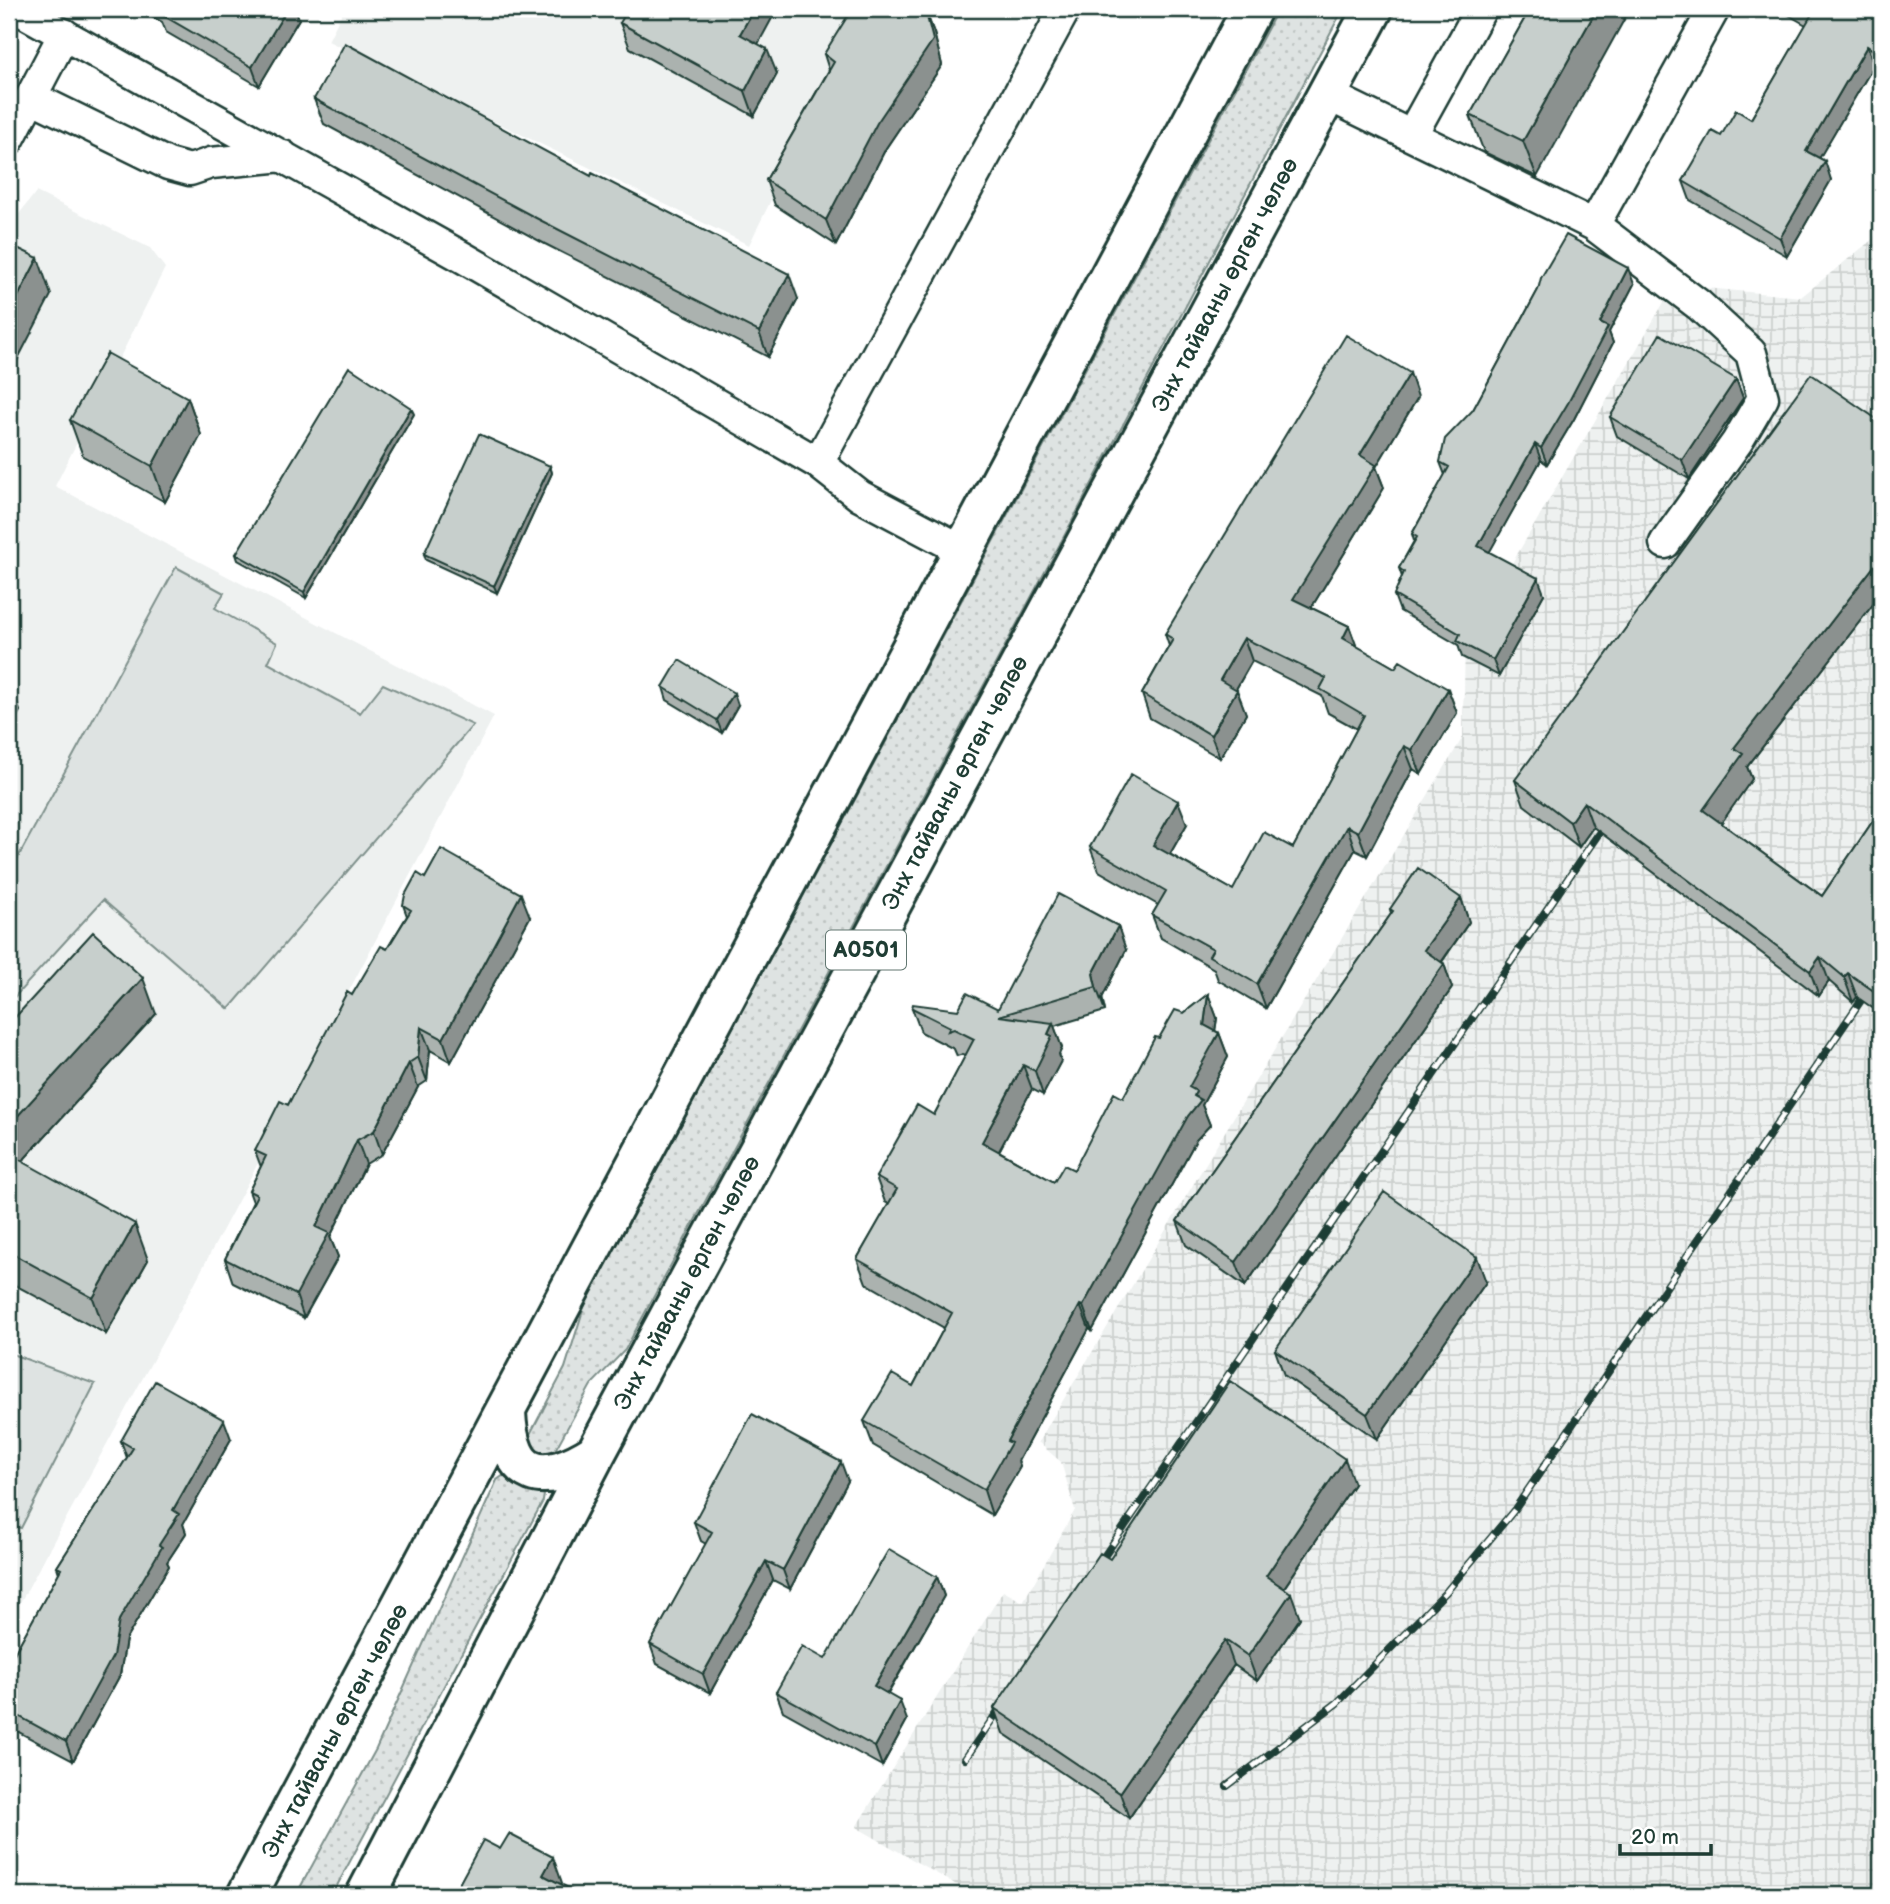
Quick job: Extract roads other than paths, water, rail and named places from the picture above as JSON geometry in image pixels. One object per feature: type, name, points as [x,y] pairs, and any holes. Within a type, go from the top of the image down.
[{"type":"highway","name":"Энх тайваны өргөн чөлөө","points":[[247,1895],[1252,9]]},
{"type":"highway","name":"Энх тайваны өргөн чөлөө","points":[[366,1895],[596,1453],[1373,9]]},
{"type":"highway","points":[[506,1412],[510,1449],[520,1464],[533,1471],[559,1473],[596,1453]]},
{"type":"street","points":[[18,9],[283,156],[818,463],[860,496],[962,550]]},
{"type":"street","points":[[818,463],[1065,9]]},
{"type":"street","points":[[1412,134],[1481,9]]},
{"type":"street","points":[[1594,225],[1714,9]]},
{"type":"street","points":[[9,139],[64,34]]},
{"type":"street","points":[[1328,95],[1594,225],[1699,305],[1751,353],[1763,398],[1737,442],[1665,543]]},
{"type":"street","points":[[31,97],[168,164],[190,170],[211,163],[283,156]]},
{"type":"railway","points":[[1094,1571],[1610,817]]},
{"type":"railway","points":[[1227,1786],[1337,1703],[1446,1592],[1515,1509],[1881,971]]},
{"type":"railway","points":[[965,1759],[1007,1698]]}]
